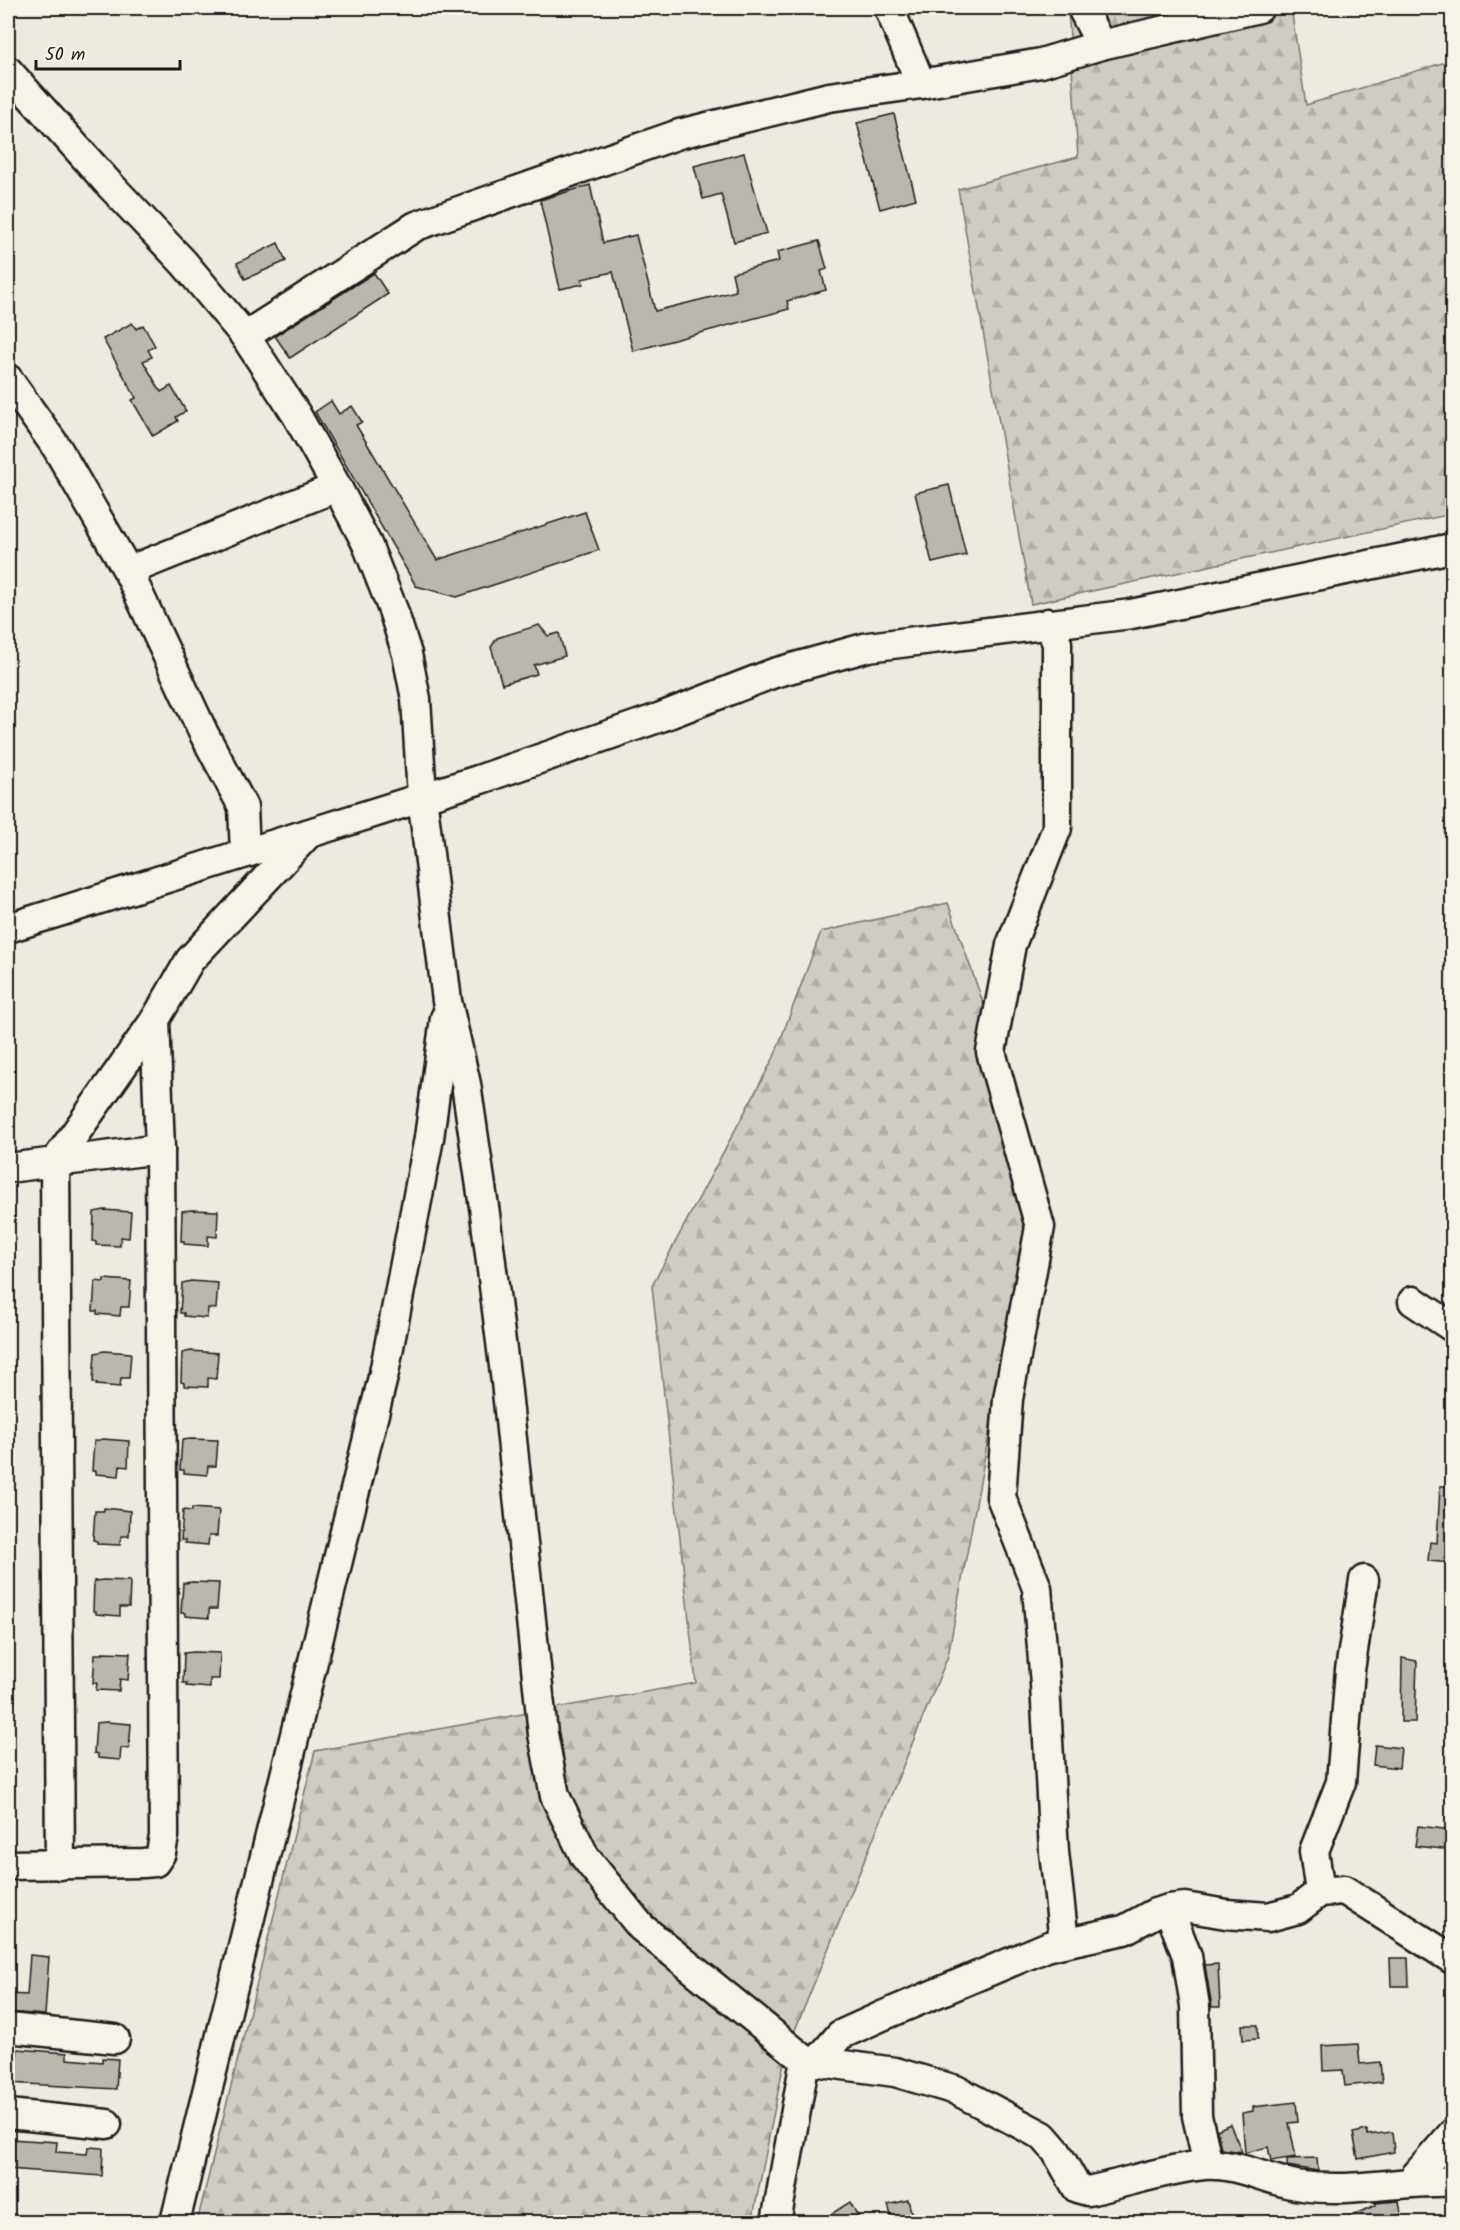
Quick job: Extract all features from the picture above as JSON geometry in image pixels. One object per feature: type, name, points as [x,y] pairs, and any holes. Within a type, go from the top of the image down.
[{"type":"street","points":[[889,8],[921,84]]},
{"type":"street","points":[[1082,8],[1101,45]]},
{"type":"street","points":[[245,336],[416,226],[679,134],[829,97],[1041,63],[1101,45],[1259,8]]},
{"type":"street","points":[[8,71],[109,184],[184,263],[245,336],[296,414],[337,487],[367,544],[393,609],[407,654],[416,699],[422,796],[447,1001],[466,1084],[485,1214],[506,1382],[543,1734],[555,1796],[585,1857],[641,1927],[811,2061],[895,2072],[956,2090],[1043,2136],[1056,2151],[1077,2188],[1088,2191],[1208,2164],[1301,2186],[1377,2187],[1411,2181],[1452,2182]]},
{"type":"street","points":[[8,379],[57,448],[128,571],[203,732],[243,807],[245,853]]},
{"type":"street","points":[[128,571],[337,487]]},
{"type":"street","points":[[8,928],[478,780],[662,717],[774,673],[868,647],[1131,614],[1452,548]]},
{"type":"street","points":[[1048,623],[1057,644],[1058,828],[1011,945],[991,1052],[1040,1227],[1008,1399],[1001,1497],[1037,1588],[1045,1684],[1054,1852],[1064,1941]]},
{"type":"street","points":[[60,1865],[55,1162],[155,1020],[190,960],[308,834]]},
{"type":"street","points":[[176,2223],[384,1373],[429,1138],[447,1001]]},
{"type":"street","points":[[8,1865],[155,1862],[161,1853],[164,1836],[160,1149],[155,1020]]},
{"type":"street","points":[[8,1168],[160,1149]]},
{"type":"street","points":[[1413,1301],[1452,1327]]},
{"type":"street","points":[[1320,1892],[1314,1851],[1341,1782],[1350,1670],[1364,1580]]},
{"type":"street","points":[[776,2223],[811,2061],[840,2035],[1064,1941],[1124,1930],[1155,1913],[1185,1907],[1226,1914],[1268,1917],[1298,1909],[1320,1892],[1344,1890],[1452,1959]]},
{"type":"street","points":[[1169,1909],[1187,1956],[1193,1996],[1198,2077],[1197,2116],[1208,2164]]},
{"type":"street","points":[[8,2028],[115,2039]]},
{"type":"street","points":[[8,2114],[107,2124]]},
{"type":"street","points":[[1411,2181],[1452,2134]]},
{"type":"green space","points":[[1068,8],[1291,8],[1306,105],[1452,60],[1452,514],[1031,604],[958,189],[1078,157]]},
{"type":"green space","points":[[948,903],[1039,1162],[948,1656],[786,2052],[752,2222],[197,2222],[315,1751],[696,1683],[652,1286],[774,1057],[821,932]]},
{"type":"building","points":[[894,114],[916,199],[880,209],[857,123]]},
{"type":"building","points":[[744,153],[767,233],[734,242],[721,194],[703,199],[694,166]]},
{"type":"building","points":[[590,185],[603,243],[636,235],[655,311],[736,291],[732,273],[779,261],[777,252],[819,241],[827,269],[821,271],[826,290],[787,301],[789,309],[633,351],[613,272],[582,279],[583,284],[560,289],[540,200]]},
{"type":"building","points":[[278,243],[286,261],[245,279],[237,263]]},
{"type":"building","points":[[374,273],[388,294],[290,358],[275,336]]},
{"type":"building","points":[[132,323],[136,329],[143,325],[155,346],[148,350],[152,357],[143,361],[161,392],[171,386],[186,411],[176,417],[178,421],[153,436],[132,400],[136,398],[103,339]]},
{"type":"building","points":[[331,401],[339,414],[352,406],[362,422],[356,425],[437,560],[585,512],[599,550],[457,597],[416,586],[315,412]]},
{"type":"building","points":[[949,485],[966,555],[932,563],[915,493]]},
{"type":"building","points":[[539,625],[548,636],[559,633],[565,656],[534,665],[537,674],[502,684],[491,647],[497,638]]},
{"type":"building","points":[[104,1210],[131,1212],[129,1238],[121,1237],[120,1246],[96,1245],[93,1241],[94,1212]]},
{"type":"building","points":[[182,1211],[218,1211],[217,1237],[208,1236],[208,1246],[184,1244],[184,1241],[181,1241]]},
{"type":"building","points":[[104,1279],[131,1281],[129,1307],[121,1307],[120,1316],[97,1314],[97,1311],[93,1311],[95,1281],[104,1282]]},
{"type":"building","points":[[191,1281],[218,1283],[216,1309],[208,1308],[207,1318],[184,1316],[184,1313],[180,1313],[182,1283]]},
{"type":"building","points":[[104,1351],[131,1353],[129,1378],[121,1378],[120,1387],[96,1385],[97,1383],[93,1382],[95,1353]]},
{"type":"building","points":[[191,1351],[218,1353],[216,1379],[208,1378],[208,1387],[184,1386],[181,1382],[182,1353]]},
{"type":"building","points":[[103,1439],[129,1441],[128,1467],[120,1466],[119,1476],[96,1474],[96,1471],[92,1471],[94,1441]]},
{"type":"building","points":[[182,1440],[218,1440],[216,1466],[208,1466],[207,1475],[184,1473],[184,1470],[180,1470]]},
{"type":"building","points":[[1440,1486],[1452,1486],[1452,1563],[1428,1561],[1430,1542],[1437,1543]]},
{"type":"building","points":[[104,1508],[130,1511],[129,1536],[121,1536],[120,1545],[97,1544],[97,1541],[93,1540],[95,1511],[104,1511]]},
{"type":"building","points":[[192,1508],[219,1510],[217,1536],[209,1536],[208,1545],[185,1543],[185,1540],[181,1540],[183,1510],[192,1511]]},
{"type":"building","points":[[94,1581],[130,1581],[129,1607],[120,1607],[120,1616],[96,1614],[96,1611],[93,1611]]},
{"type":"building","points":[[183,1583],[219,1583],[217,1609],[209,1609],[209,1618],[185,1616],[185,1613],[181,1613]]},
{"type":"building","points":[[103,1652],[130,1653],[128,1680],[120,1679],[119,1691],[96,1690],[97,1683],[93,1683],[95,1654],[103,1654]]},
{"type":"building","points":[[184,1653],[220,1653],[219,1679],[210,1679],[210,1688],[186,1686],[187,1683],[183,1683]]},
{"type":"building","points":[[1402,1658],[1417,1661],[1415,1722],[1401,1722]]},
{"type":"building","points":[[96,1723],[131,1724],[129,1749],[121,1748],[120,1760],[98,1758],[98,1754],[94,1753]]},
{"type":"building","points":[[1375,1745],[1401,1748],[1399,1768],[1373,1765]]},
{"type":"building","points":[[1418,1826],[1452,1830],[1452,1850],[1415,1846]]},
{"type":"building","points":[[30,1955],[49,1957],[45,2015],[8,2012],[8,1994],[27,1995]]},
{"type":"building","points":[[1390,1958],[1408,1958],[1409,1986],[1391,1986]]},
{"type":"building","points":[[1218,1964],[1220,2007],[1212,2007],[1205,1965]]},
{"type":"building","points":[[1242,2025],[1258,2025],[1258,2039],[1243,2040]]},
{"type":"building","points":[[1358,2044],[1360,2064],[1380,2062],[1382,2082],[1345,2086],[1343,2070],[1323,2071],[1322,2046]]},
{"type":"building","points":[[18,2049],[67,2053],[67,2059],[102,2062],[102,2058],[118,2059],[116,2089],[8,2083],[8,2054],[17,2055]]},
{"type":"building","points":[[1296,2102],[1298,2122],[1289,2123],[1296,2157],[1271,2161],[1268,2147],[1245,2153],[1242,2113],[1253,2111],[1253,2107]]},
{"type":"building","points":[[1230,2124],[1242,2152],[1221,2149],[1217,2130]]},
{"type":"building","points":[[1367,2130],[1368,2135],[1392,2132],[1394,2152],[1358,2159],[1353,2133]]},
{"type":"building","points":[[9,2139],[57,2142],[56,2152],[87,2154],[88,2147],[103,2148],[102,2176],[8,2169]]},
{"type":"building","points":[[1317,2158],[1318,2171],[1287,2166],[1287,2159]]},
{"type":"building","points":[[908,2200],[913,2219],[893,2223],[888,2205]]},
{"type":"building","points":[[1399,2201],[1402,2220],[1334,2223],[1376,2205],[1375,2203]]},
{"type":"building","points":[[850,2202],[862,2223],[817,2223]]}]
